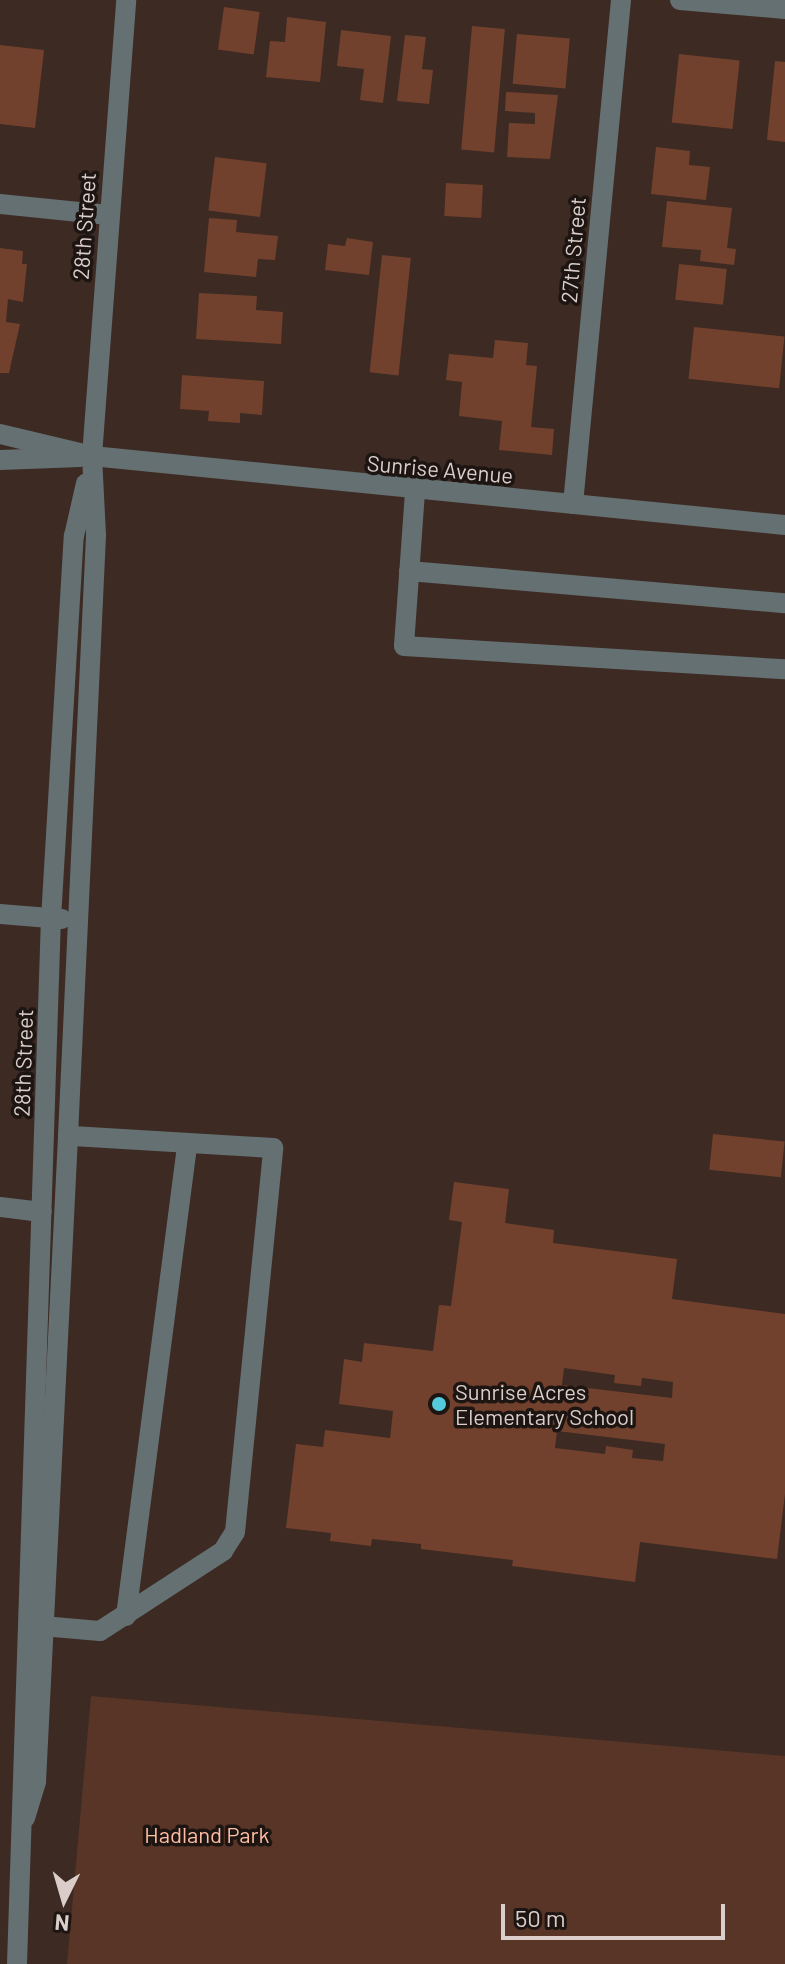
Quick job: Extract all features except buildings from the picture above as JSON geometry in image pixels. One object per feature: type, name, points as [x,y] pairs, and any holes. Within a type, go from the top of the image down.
[{"type":"street","name":"28th Street","points":[[25,1818],[36,1782],[68,1136],[74,920],[96,535],[92,456],[126,0]]},
{"type":"street","name":"27th Street","points":[[573,504],[621,0]]},
{"type":"street","points":[[680,0],[785,9]]},
{"type":"street","points":[[0,204],[108,215]]},
{"type":"street","name":"Sunrise Avenue","points":[[0,434],[92,456],[415,492],[785,525]]},
{"type":"street","name":"28th Street","points":[[17,1964],[25,1818],[19,1781],[51,919],[74,536],[92,456]]},
{"type":"street","name":"Sunrise Avenue","points":[[0,460],[92,456]]},
{"type":"street","points":[[415,492],[404,646],[785,669]]},
{"type":"street","points":[[409,571],[785,603]]},
{"type":"street","points":[[0,914],[74,920]]},
{"type":"street","points":[[42,1626],[100,1631],[223,1551],[235,1532],[273,1148],[68,1136]]},
{"type":"street","points":[[126,1616],[187,1144]]},
{"type":"street","points":[[0,1207],[42,1212]]},
{"type":"green space","name":"Hadland Park","points":[[91,1696],[785,1756],[785,1964],[67,1964]]},
{"type":"place","name":"Sunrise Acres Elementary School","points":[[439,1404]]}]
